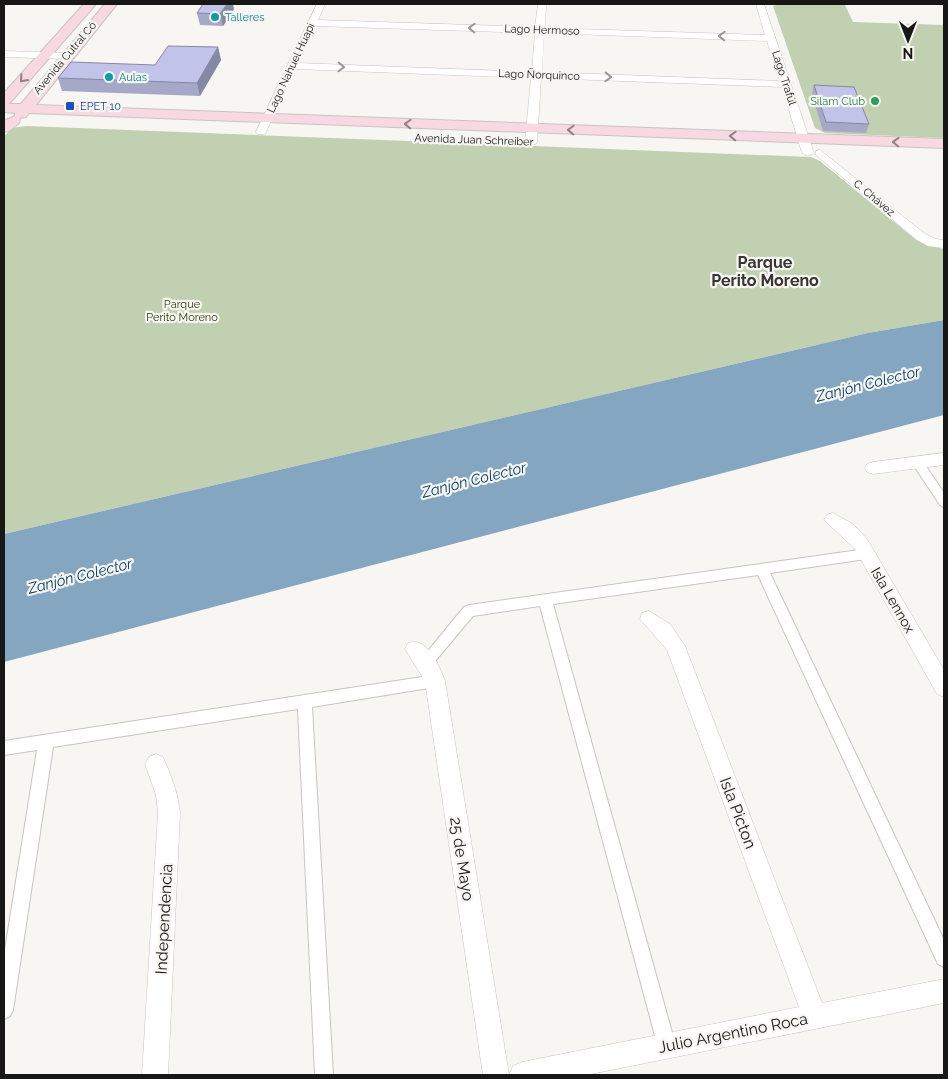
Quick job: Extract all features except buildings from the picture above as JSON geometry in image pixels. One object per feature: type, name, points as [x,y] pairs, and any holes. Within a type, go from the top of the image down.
[{"type":"main road","name":"Avenida Cutral Có","points":[[10,116],[44,55],[90,4]]},
{"type":"main road","name":"Avenida Cutral Có","points":[[10,116],[67,56],[111,4]]},
{"type":"main road","name":"Avenida Juan Schreiber","points":[[10,116],[532,135],[810,148],[944,158]]},
{"type":"main road","name":"Avenida Juan Schreiber","points":[[810,148],[944,144]]},
{"type":"street","name":"Lago Nahuel Huapi","points":[[264,125],[321,4]]},
{"type":"street","points":[[532,135],[542,4]]},
{"type":"street","name":"Lago Trafúl","points":[[760,4],[786,84],[810,148]]},
{"type":"street","name":"Lago Hermoso","points":[[312,23],[771,38]]},
{"type":"street","points":[[4,54],[67,56]]},
{"type":"street","name":"Lago Ñorquinco","points":[[292,66],[786,84]]},
{"type":"street","name":"C. Chávez","points":[[810,148],[918,235],[928,241],[944,244]]},
{"type":"street","points":[[873,468],[944,460]]},
{"type":"street","points":[[918,463],[944,502]]},
{"type":"street","name":"Isla Lennox","points":[[834,520],[852,534],[866,554],[944,688]]},
{"type":"street","points":[[4,748],[305,701],[425,664],[469,611],[866,554]]},
{"type":"street","points":[[762,569],[944,958]]},
{"type":"street","points":[[545,600],[667,1046]]},
{"type":"street","name":"Isla Picton","points":[[648,619],[663,630],[675,646],[816,1016]]},
{"type":"street","name":"25 de Mayo","points":[[425,664],[496,1075]]},
{"type":"street","points":[[305,701],[324,1075]]},
{"type":"street","points":[[4,1010],[46,742]]},
{"type":"street","name":"Independencia","points":[[155,1075],[169,813],[166,795],[156,764]]},
{"type":"street","name":"Julio Argentino Roca","points":[[522,1075],[944,991]]},
{"type":"green space","name":"Silam Club","points":[[779,4],[845,5],[853,22],[944,25],[944,138],[825,133],[815,128],[773,6]]},
{"type":"green space","name":"Parque Perito Moreno","points":[[26,126],[811,157],[820,161],[915,239],[930,246],[944,249],[944,320],[868,333],[4,534],[4,136],[13,128]]},
{"type":"water","name":"Zanjón Colector","points":[[944,320],[944,415],[4,662],[4,534],[868,333]]},
{"type":"place","name":"Talleres","points":[[215,17]]},
{"type":"place","name":"Aulas","points":[[109,77]]},
{"type":"place","name":"Silam Club","points":[[875,101]]},
{"type":"place","name":"EPET 10","points":[[70,106]]},
{"type":"district","name":"Parque Perito Moreno","points":[[765,271]]}]
